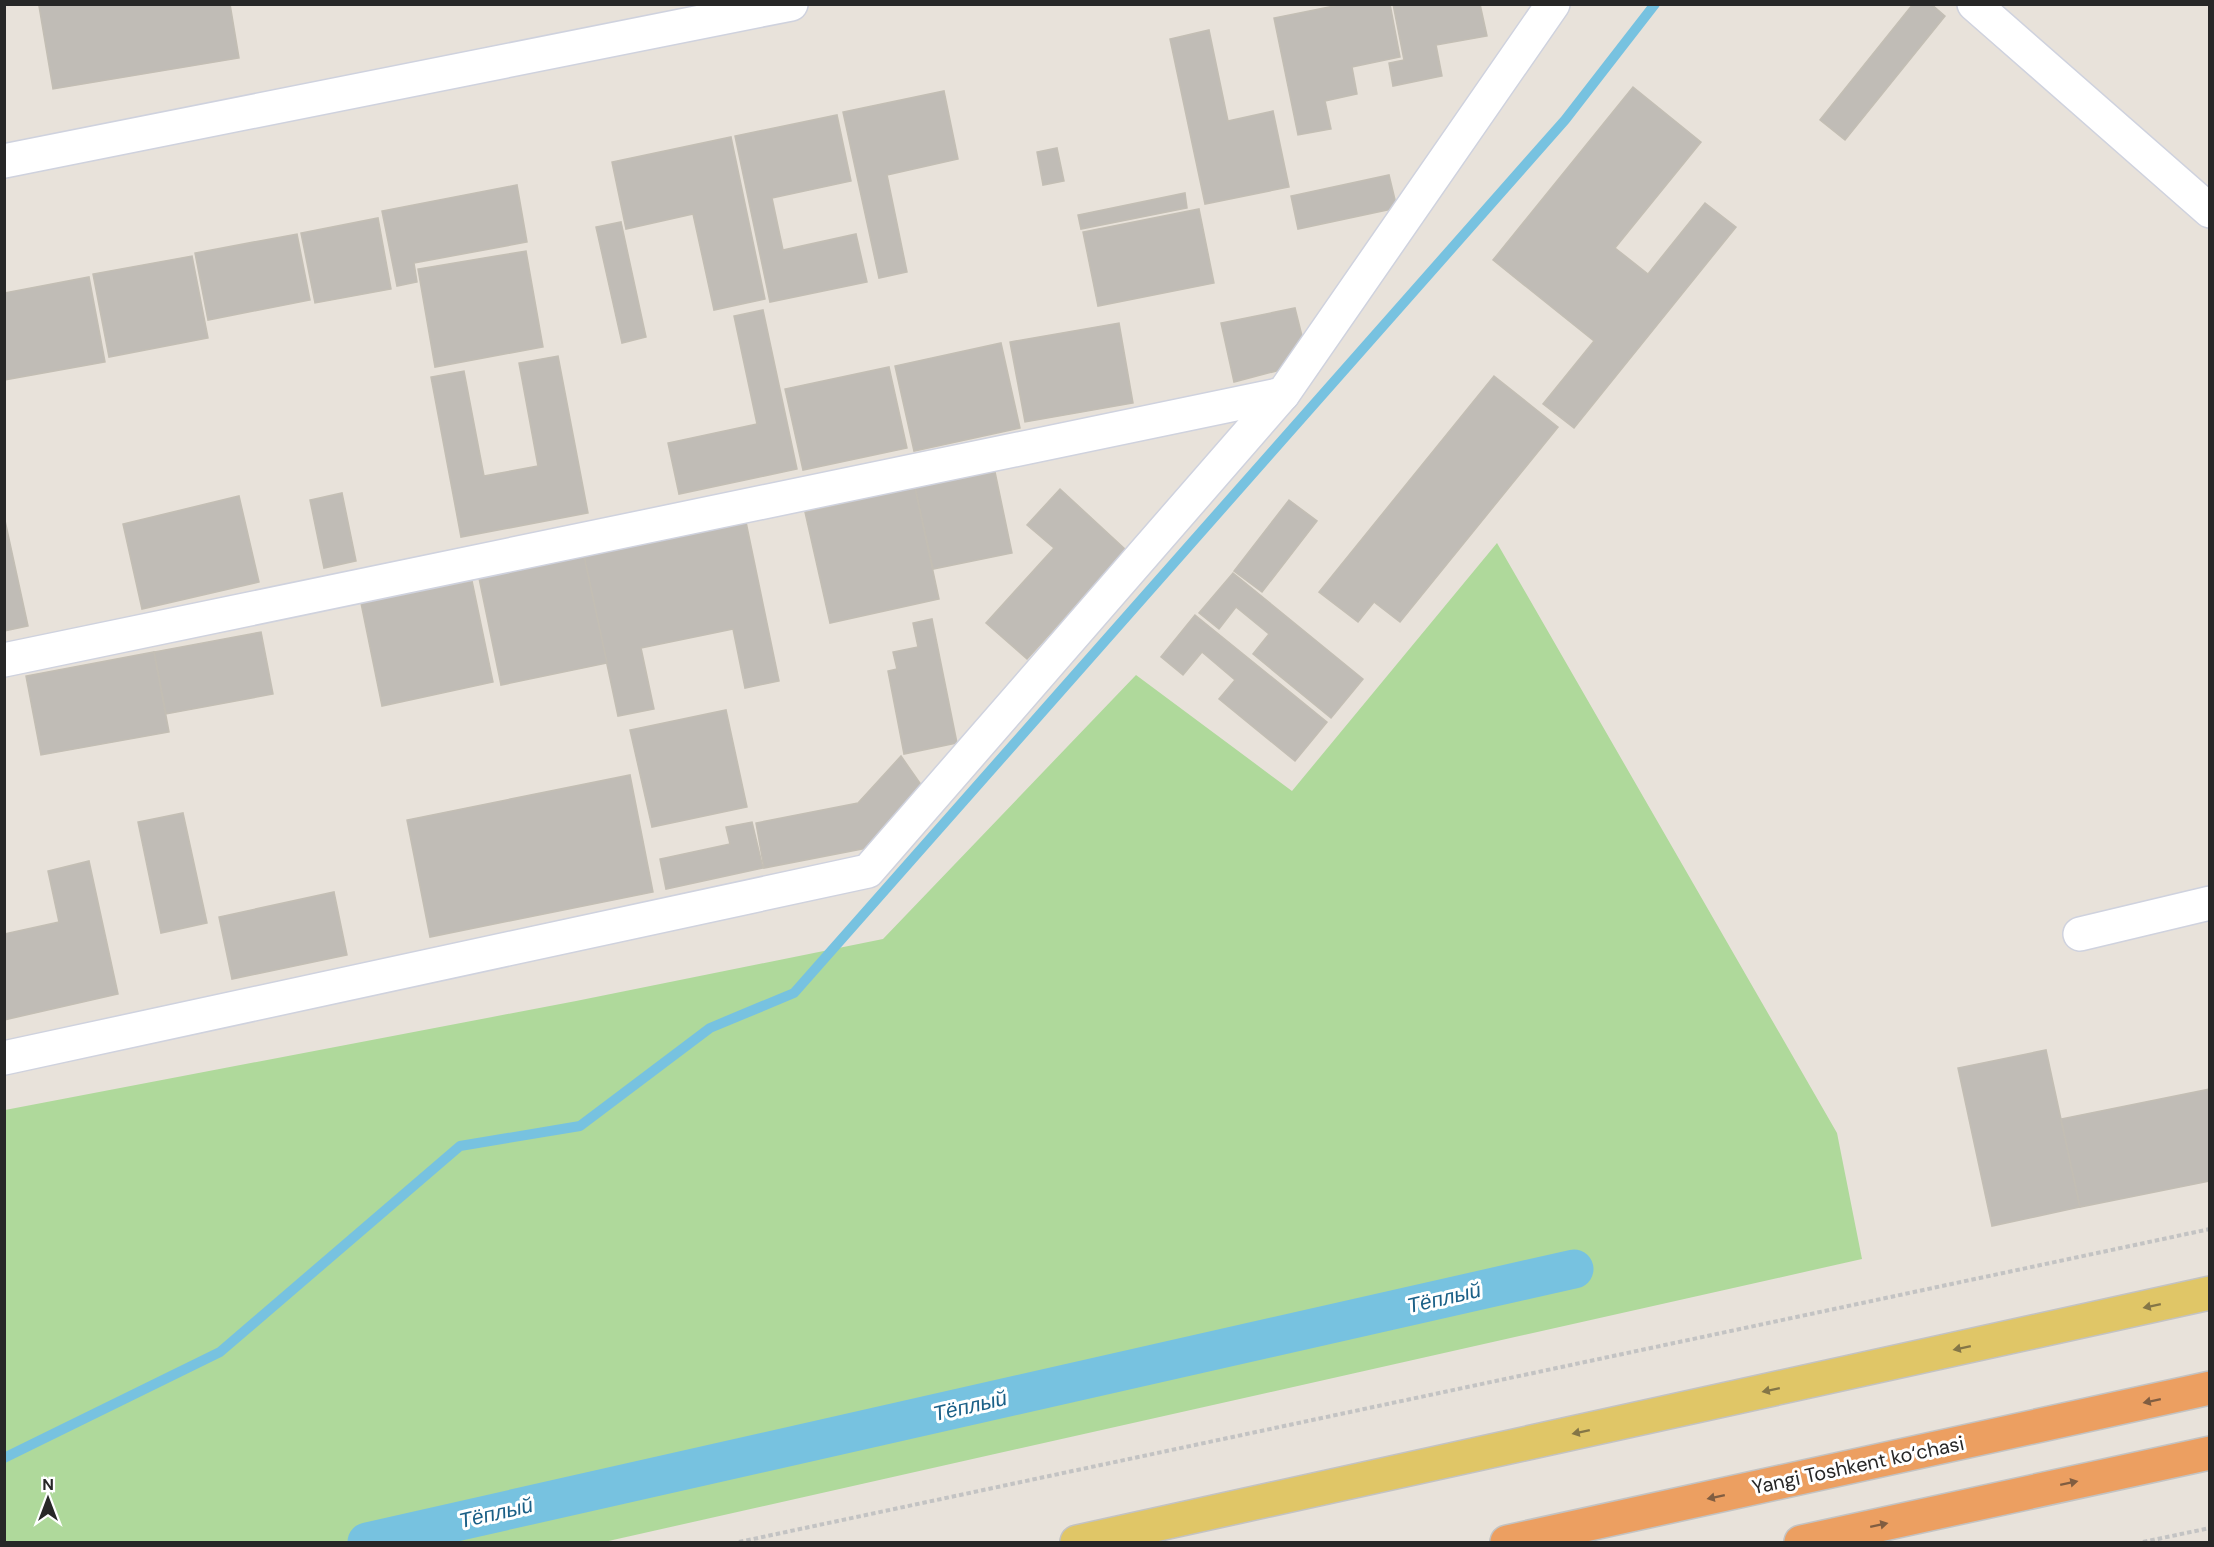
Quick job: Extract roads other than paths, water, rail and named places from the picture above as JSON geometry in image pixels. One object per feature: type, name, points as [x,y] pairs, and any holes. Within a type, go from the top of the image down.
[{"type":"highway","name":"Yangi Toshkent ko‘chasi","points":[[1507,1542],[2210,1388]]},
{"type":"highway","points":[[1801,1542],[2210,1452]]},
{"type":"main road","points":[[1077,1542],[2210,1293]]},
{"type":"street","points":[[4,161],[708,12],[791,4]]},
{"type":"street","points":[[4,1058],[868,871],[1283,394],[1552,4]]},
{"type":"street","points":[[1974,4],[2210,211]]},
{"type":"street","points":[[4,660],[1283,394]]},
{"type":"street","points":[[2080,934],[2210,903]]},
{"type":"waterway","points":[[4,1458],[220,1352],[460,1146],[580,1126],[710,1028],[794,993],[1565,120],[1655,4]]},
{"type":"waterway","name":"Тёплый","points":[[367,1542],[1574,1269]]}]
